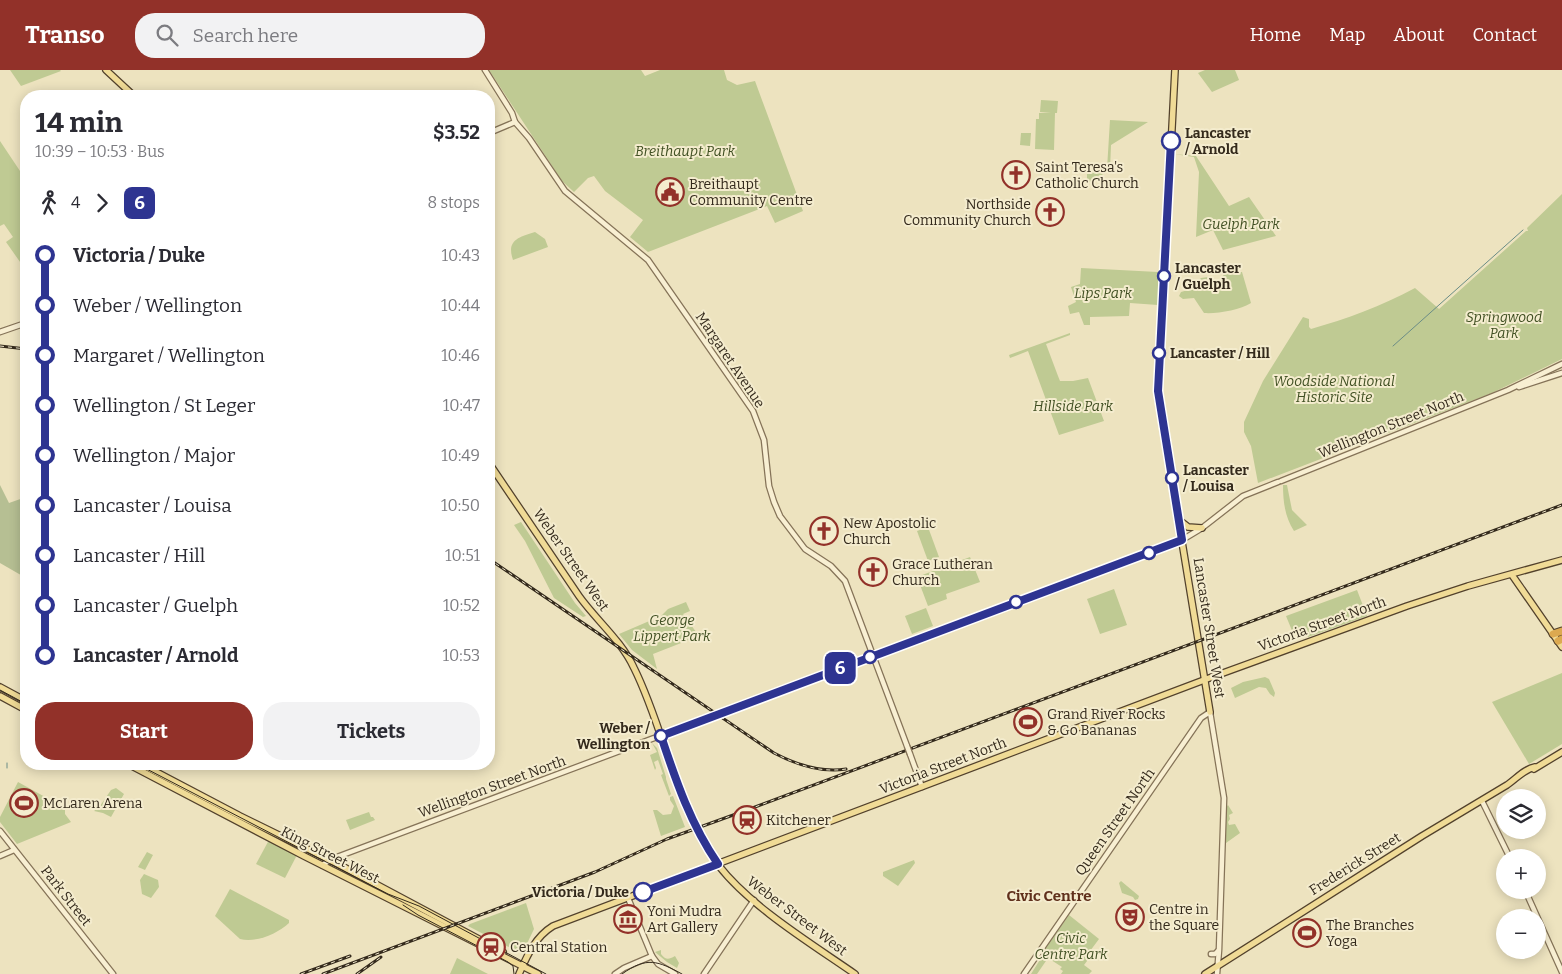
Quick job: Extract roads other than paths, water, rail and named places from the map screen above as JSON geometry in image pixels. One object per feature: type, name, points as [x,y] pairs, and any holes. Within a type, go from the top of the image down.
[{"type":"highway","points":[[1553,634],[1562,631]]},
{"type":"main road","points":[[106,70],[128,90]]},
{"type":"main road","name":"Lancaster Street West","points":[[1175,70],[1158,391],[1210,712]]},
{"type":"main road","name":"Weber Street West","points":[[495,472],[578,596],[630,659],[644,688],[673,772],[695,827],[718,864],[734,883],[754,900],[796,933],[855,974]]},
{"type":"main road","points":[[1179,520],[1188,527],[1202,528]]},
{"type":"main road","name":"Victoria Street North","points":[[519,974],[536,941],[552,926],[1414,603],[1562,560]]},
{"type":"main road","points":[[1512,575],[1553,634],[1561,642]]},
{"type":"main road","points":[[0,687],[20,698]]},
{"type":"main road","points":[[0,696],[20,707]]},
{"type":"main road","name":"Frederick Street","points":[[1205,974],[1422,836],[1482,801],[1530,768],[1562,752]]},
{"type":"main road","name":"King Street West","points":[[140,770],[538,974]]},
{"type":"main road","name":"King Street West","points":[[152,770],[330,860],[517,960],[523,966]]},
{"type":"street","name":"Margaret Avenue","points":[[485,70],[512,113],[515,122],[529,138],[565,191],[648,260],[753,411],[764,440],[769,486],[780,516],[800,544],[811,554],[831,566],[845,581],[922,787]]},
{"type":"street","points":[[495,130],[515,122]]},
{"type":"street","points":[[0,332],[20,324]]},
{"type":"street","name":"Wellington Street North","points":[[322,865],[330,860],[1182,540],[1202,528],[1243,496],[1508,390],[1562,364]]},
{"type":"street","name":"Wellington Street North","points":[[1508,390],[1562,373]]},
{"type":"street","points":[[1210,712],[1224,798],[1217,974]]},
{"type":"street","name":"Queen Street North","points":[[1024,974],[1201,718],[1210,712]]},
{"type":"street","points":[[1482,801],[1506,849]]},
{"type":"street","name":"Park Street","points":[[0,831],[113,974]]},
{"type":"street","points":[[0,856],[14,850]]},
{"type":"street","points":[[628,898],[652,956],[658,964],[675,974]]},
{"type":"street","points":[[1530,899],[1562,972]]},
{"type":"street","points":[[704,974],[754,900]]},
{"type":"street","points":[[1211,954],[1215,954],[1219,950]]},
{"type":"street","points":[[615,974],[652,956]]},
{"type":"waterway","points":[[1393,346],[1523,230]]},
{"type":"waterway","points":[[7,763],[7,768]]},
{"type":"tram line","points":[[0,690],[20,701]]},
{"type":"tram line","points":[[149,770],[388,894],[419,906],[546,974]]},
{"type":"tram line","points":[[403,905],[418,915],[508,962],[513,966],[514,974]]},
{"type":"tram line","points":[[622,974],[631,968],[652,962],[682,974]]},
{"type":"railway","points":[[0,346],[20,348]]},
{"type":"railway","points":[[323,974],[595,872],[667,839],[1562,505]]},
{"type":"railway","points":[[495,563],[774,753],[809,767],[827,770],[846,769]]},
{"type":"railway","points":[[301,974],[350,956]]},
{"type":"railway","points":[[357,974],[381,957]]},
{"type":"place","name":"Lancaster / Arnold","points":[[1171,141]]},
{"type":"place","name":"Saint Teresa's Catholic Church","points":[[1016,175]]},
{"type":"place","name":"Breithaupt Community Centre","points":[[670,192]]},
{"type":"place","name":"Northside Community Church","points":[[1050,212]]},
{"type":"place","name":"Lancaster / Guelph","points":[[1164,276]]},
{"type":"place","name":"Lancaster / Hill","points":[[1159,353]]},
{"type":"place","name":"Lancaster / Louisa","points":[[1172,478]]},
{"type":"place","name":"New Apostolic Church","points":[[824,531]]},
{"type":"place","name":"Grace Lutheran Church","points":[[873,572]]},
{"type":"place","name":"Grand River Rocks & Go Bananas","points":[[1028,722]]},
{"type":"place","name":"Weber / Wellington","points":[[661,736]]},
{"type":"place","name":"McLaren Arena","points":[[24,803]]},
{"type":"place","name":"Kitchener","points":[[747,820]]},
{"type":"place","name":"Victoria / Duke","points":[[643,892]]},
{"type":"place","name":"Centre in the Square","points":[[1130,917]]},
{"type":"place","name":"Yoni Mudra Art Gallery","points":[[628,919]]},
{"type":"place","name":"The Branches Yoga","points":[[1307,933]]},
{"type":"place","name":"Central Station","points":[[491,947]]},
{"type":"district","name":"Civic Centre","points":[[1049,896]]},
{"type":"park label","name":"Breithaupt Park","points":[[685,151]]},
{"type":"park label","name":"Guelph Park","points":[[1241,224]]},
{"type":"park label","name":"Lips Park","points":[[1103,293]]},
{"type":"park label","name":"Springwood Park","points":[[1504,326]]},
{"type":"park label","name":"Woodside National Historic Site","points":[[1334,390]]},
{"type":"park label","name":"Hillside Park","points":[[1073,406]]},
{"type":"park label","name":"George Lippert Park","points":[[672,628]]},
{"type":"park label","name":"Civic Centre Park","points":[[1071,946]]}]
